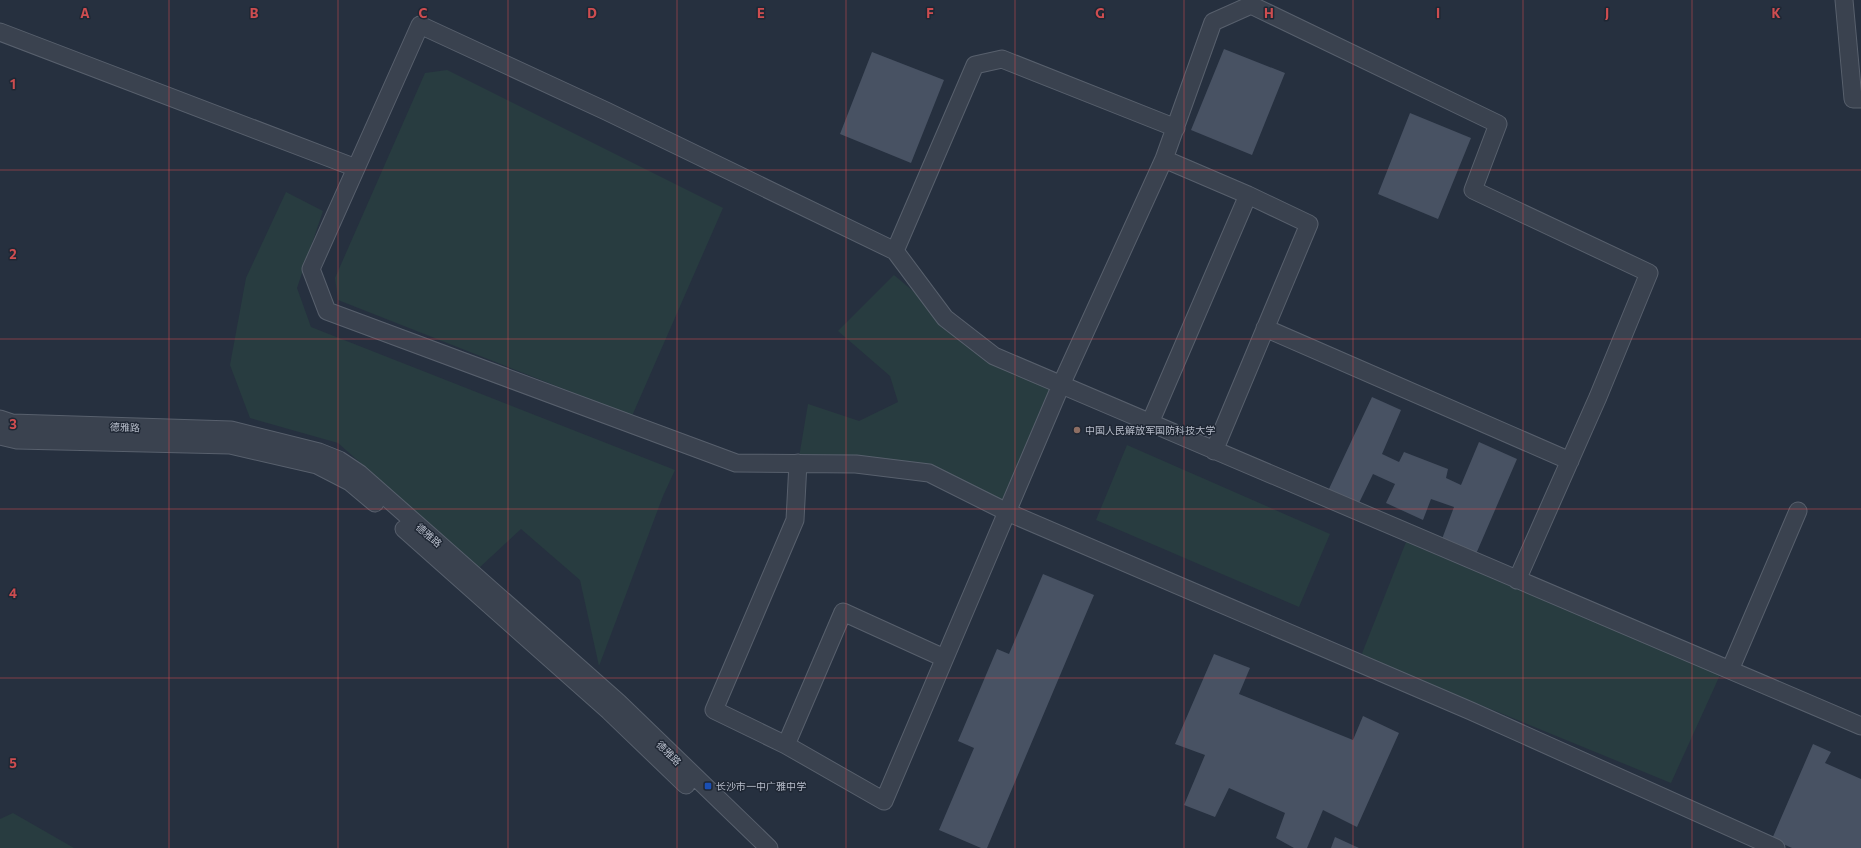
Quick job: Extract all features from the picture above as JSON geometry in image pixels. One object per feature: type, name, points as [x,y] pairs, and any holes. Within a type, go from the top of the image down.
[{"type":"street","points":[[1844,0],[1853,99],[1861,99]]},
{"type":"street","points":[[798,463],[795,520],[714,710],[786,745],[884,801],[1061,385],[1164,158],[1213,22],[1251,5],[1498,124],[1473,190],[1649,273],[1598,397],[1517,580]]},
{"type":"street","points":[[1776,848],[1456,704],[1007,512],[929,473],[856,464],[736,463],[327,311],[311,268],[420,25],[606,111],[895,251],[945,318],[994,356],[1150,424],[1861,726]]},
{"type":"street","points":[[0,32],[356,168]]},
{"type":"street","points":[[895,251],[975,65],[1002,58],[1176,128]]},
{"type":"street","points":[[1164,158],[1309,224],[1214,451]]},
{"type":"street","points":[[1150,424],[1248,195]]},
{"type":"street","points":[[1265,328],[1570,462]]},
{"type":"street","name":"德雅路","points":[[0,419],[12,423],[231,430],[319,452],[339,460],[360,474],[618,702],[769,848]]},
{"type":"street","name":"德雅路","points":[[0,436],[17,440],[230,445],[317,465],[335,474],[362,492],[609,711],[753,848]]},
{"type":"street","points":[[1730,670],[1798,511]]},
{"type":"street","points":[[786,745],[843,612],[944,658]]},
{"type":"green space","points":[[447,70],[723,208],[632,416],[338,300],[335,278],[425,73]]},
{"type":"green space","points":[[286,192],[323,211],[297,288],[311,327],[675,470],[663,496],[599,666],[580,580],[521,529],[479,568],[338,443],[250,418],[230,365],[246,278]]},
{"type":"green space","points":[[894,275],[945,318],[1061,385],[1007,512],[929,473],[798,463],[808,404],[859,421],[898,402],[890,376],[838,331]]},
{"type":"green space","points":[[1127,445],[1330,534],[1299,607],[1096,520]]},
{"type":"green space","points":[[1406,542],[1720,675],[1671,783],[1361,656]]},
{"type":"green space","points":[[13,813],[74,848],[0,848],[0,819]]},
{"type":"building","points":[[1224,49],[1285,73],[1252,155],[1191,130]]},
{"type":"building","points":[[872,52],[944,80],[911,163],[840,134]]},
{"type":"building","points":[[1410,113],[1471,138],[1438,219],[1378,194]]},
{"type":"building","points":[[1372,397],[1401,410],[1382,454],[1399,462],[1404,452],[1448,469],[1446,478],[1461,485],[1479,442],[1517,459],[1476,554],[1442,539],[1454,507],[1431,499],[1423,520],[1386,503],[1395,484],[1373,474],[1359,503],[1328,491]]},
{"type":"building","points":[[1043,574],[1094,595],[987,848],[981,848],[939,830],[974,748],[958,741],[997,649],[1009,654]]},
{"type":"building","points":[[1214,654],[1250,668],[1239,694],[1353,740],[1363,716],[1399,733],[1357,827],[1323,810],[1307,848],[1294,848],[1276,838],[1285,813],[1229,788],[1215,817],[1184,805],[1205,755],[1175,744]]},
{"type":"building","points":[[1813,744],[1831,752],[1825,763],[1861,779],[1861,848],[1792,848],[1772,839]]},
{"type":"building","points":[[1335,837],[1359,848],[1331,848]]},
{"type":"place","name":"中国人民解放军国防科技大学","points":[[1077,430]]},
{"type":"place","name":"长沙市一中广雅中学","points":[[708,786]]}]
